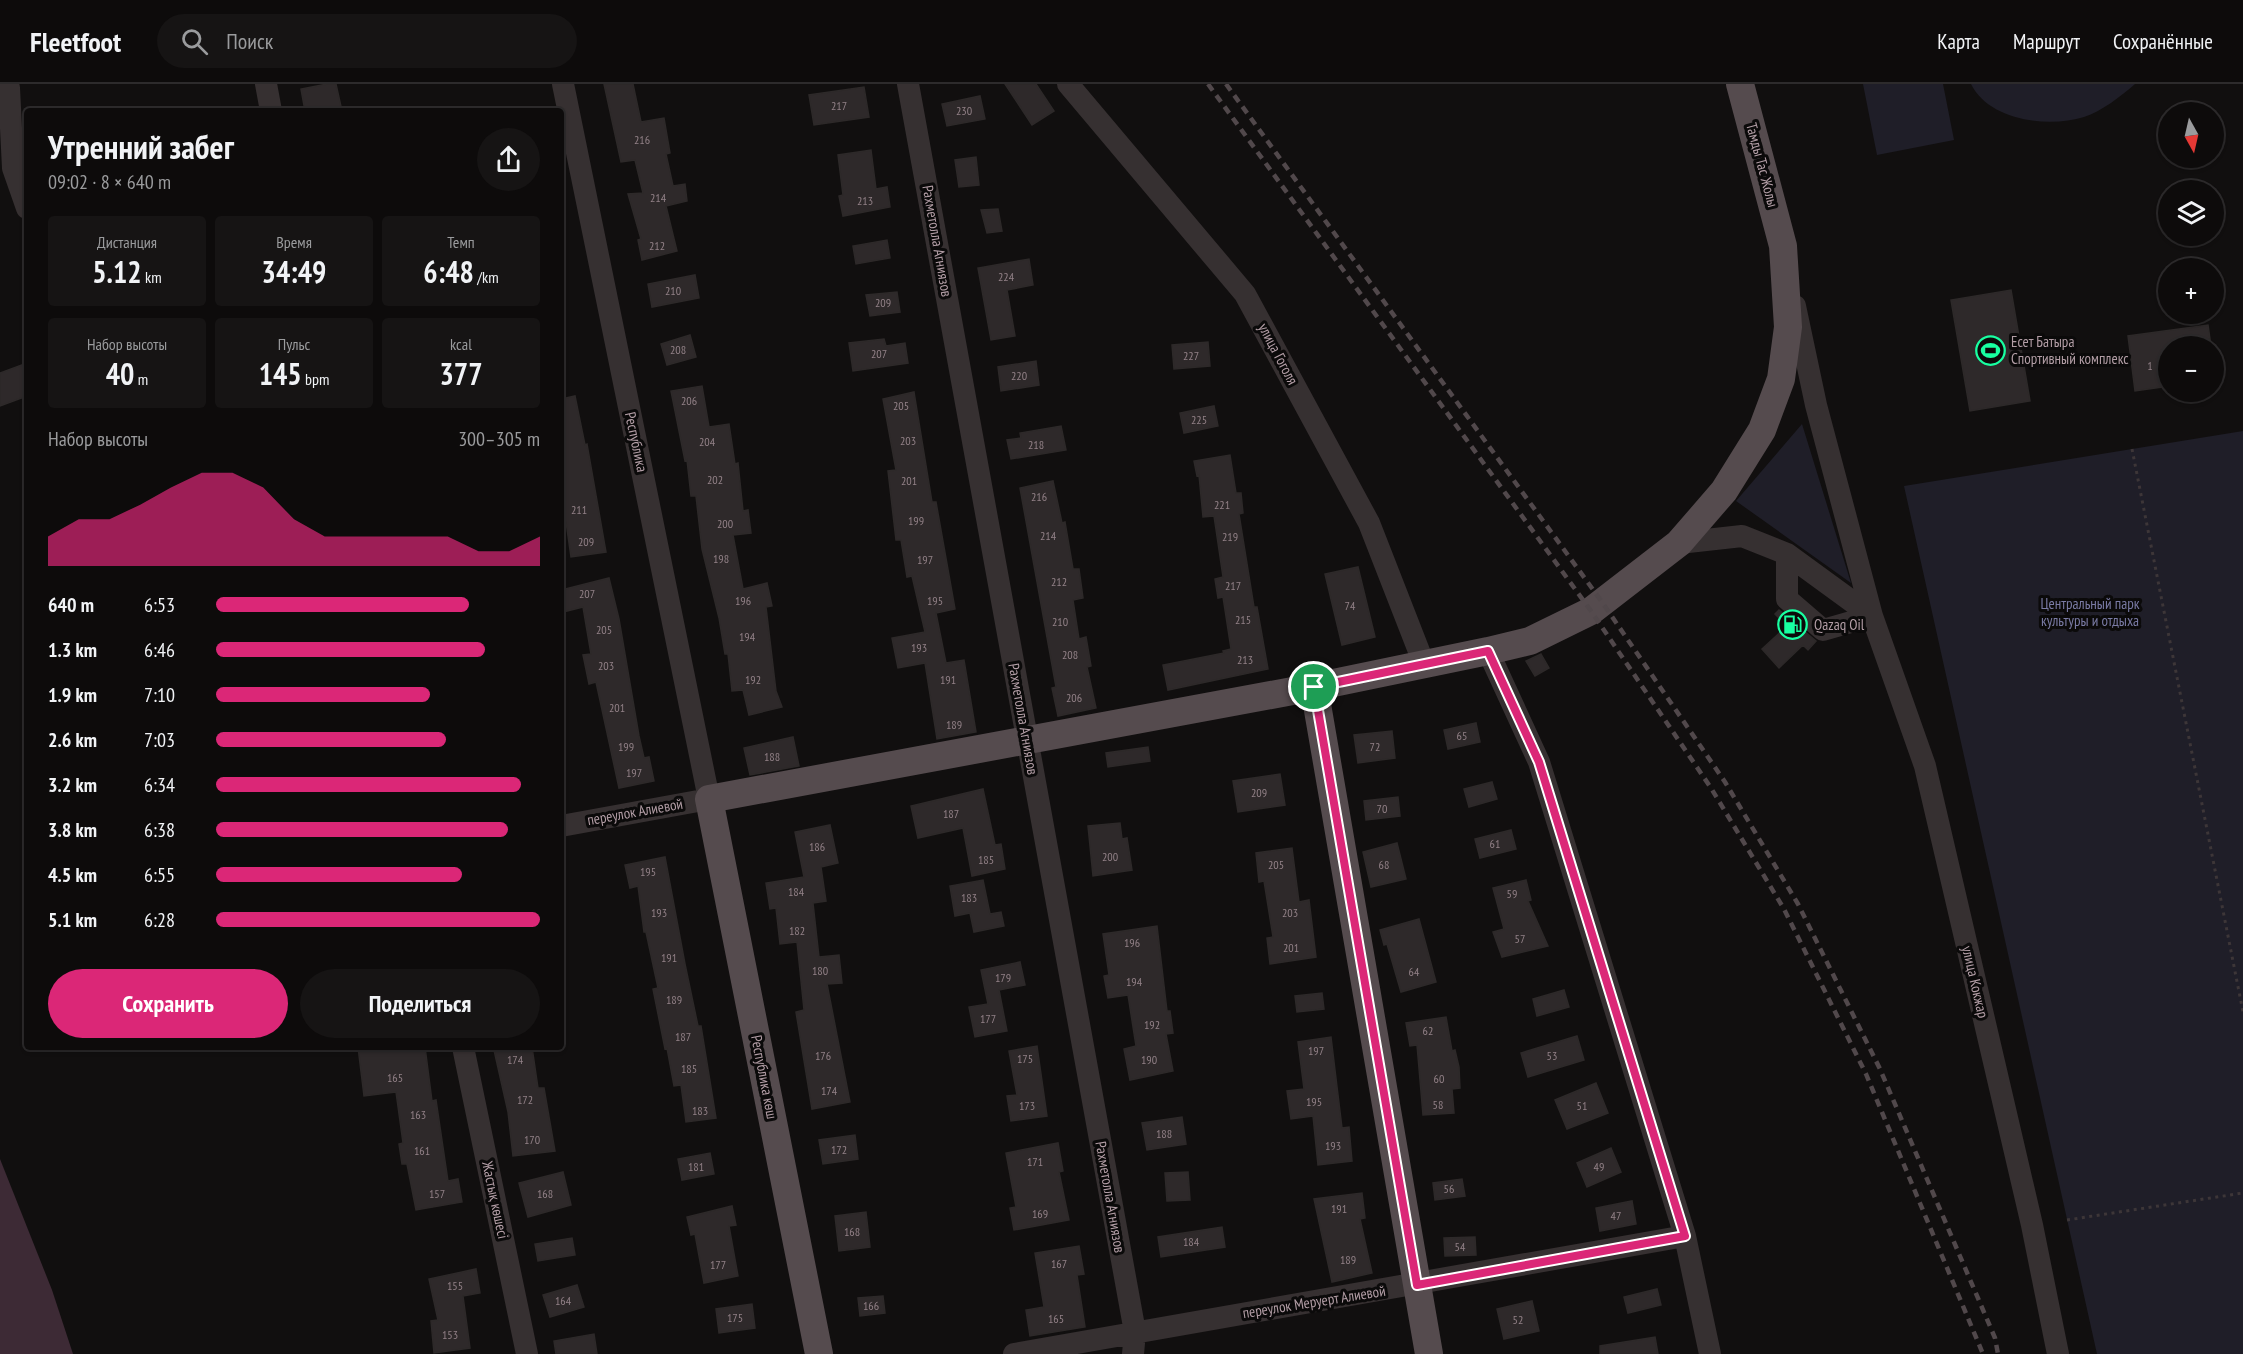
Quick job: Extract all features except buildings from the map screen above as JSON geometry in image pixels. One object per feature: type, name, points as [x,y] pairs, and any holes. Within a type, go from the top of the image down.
[{"type":"main road","name":"Тамды Тас Жолы","points":[[709,799],[1314,687],[1488,651],[1530,641],[1591,611],[1679,543],[1724,491],[1762,430],[1781,379],[1788,327],[1783,246],[1740,84]]},
{"type":"main road","points":[[1314,687],[1429,1354]]},
{"type":"main road","name":"Республика көш","points":[[709,799],[819,1354]]},
{"type":"street","points":[[266,84],[271,108]]},
{"type":"street","name":"Республика","points":[[563,84],[709,799]]},
{"type":"street","name":"Рахметолла Агниязов","points":[[909,84],[1135,1332],[1133,1354]]},
{"type":"street","name":"улица Гоголя","points":[[1068,84],[1245,294],[1369,524],[1424,664]]},
{"type":"street","points":[[13,85],[13,168],[24,199]]},
{"type":"street","name":"улица Кокжар","points":[[1783,246],[1816,405],[1872,616],[1924,766],[2032,1225],[2058,1354]]},
{"type":"street","points":[[1679,543],[1742,536],[1787,554],[1872,616]]},
{"type":"street","points":[[1787,554],[1787,598],[1822,630],[1872,616]]},
{"type":"street","points":[[1488,651],[1539,762],[1685,1236],[1710,1354]]},
{"type":"street","name":"переулок Алиевой","points":[[564,825],[709,799]]},
{"type":"street","name":"Жастық көшесі","points":[[464,1050],[527,1354]]},
{"type":"street","name":"переулок Меруерт Алиевой","points":[[1014,1354],[1417,1285],[1685,1236]]},
{"type":"path","points":[[2132,449],[2243,1012]]},
{"type":"path","points":[[2067,1220],[2243,1193]]},
{"type":"green space","points":[[1863,84],[1943,84],[1954,140],[1877,155]]},
{"type":"green space","points":[[1971,84],[2135,84],[2111,103],[2091,114],[2054,122],[2005,114],[1991,106]]},
{"type":"green space","points":[[1802,424],[1851,583],[1736,501]]},
{"type":"green space","name":"Центральный парк культуры и отдыха","points":[[2243,431],[2243,1354],[2097,1354],[1904,486]]},
{"type":"shaded area","points":[[0,1159],[52,1290],[73,1354],[0,1354]]},
{"type":"railway","points":[[1208,84],[1591,611],[1711,788],[1784,909],[1866,1074],[1983,1354]]},
{"type":"railway","points":[[1226,84],[1602,602],[1725,782],[1798,904],[1880,1069],[1995,1338],[1998,1354]]},
{"type":"place","name":"Есет Батыра Спортивный комплекс","points":[[1990,351]]},
{"type":"place","name":"Qazaq Oil","points":[[1793,625]]},
{"type":"route","points":[[1488,651],[1539,762],[1685,1236],[1417,1285],[1314,687],[1488,651]]}]
